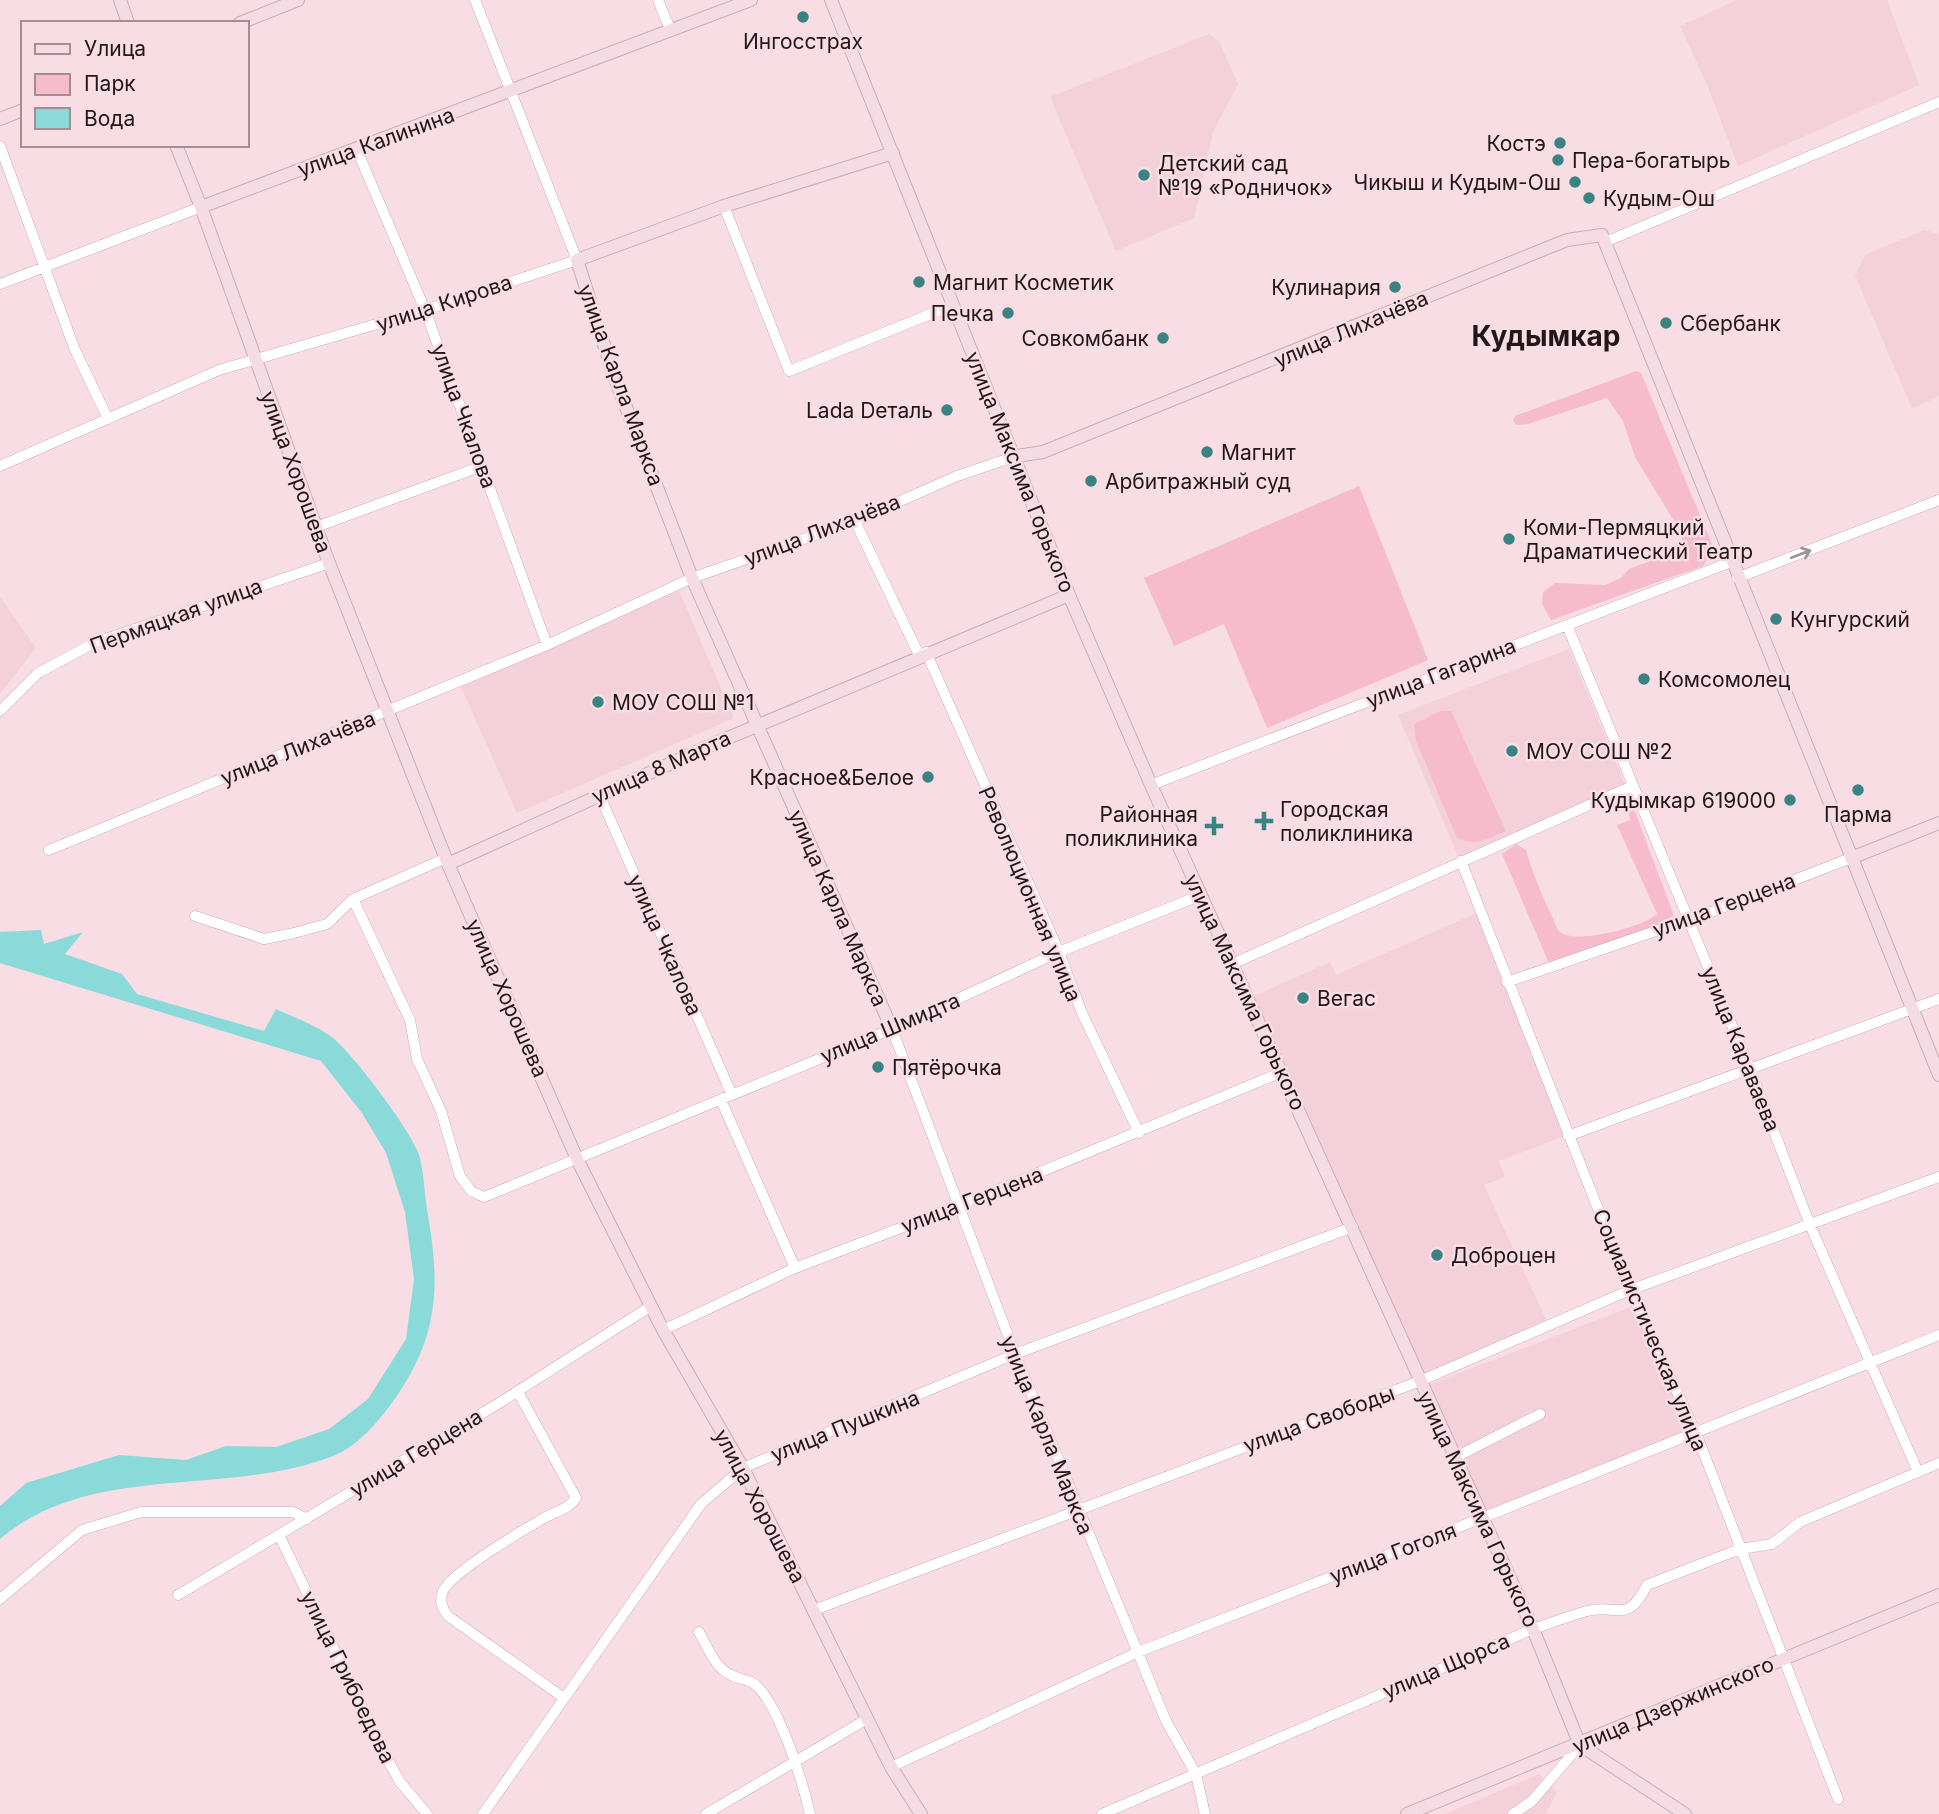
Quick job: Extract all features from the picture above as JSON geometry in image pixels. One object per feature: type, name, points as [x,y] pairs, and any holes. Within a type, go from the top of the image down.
[{"type":"street","points":[[120,0],[127,21]]},
{"type":"street","points":[[245,21],[298,0]]},
{"type":"street","name":"улица Карла Маркса","points":[[475,0],[577,260],[614,376],[692,578],[892,1029],[961,1205],[1014,1354],[1166,1721],[1196,1774],[1205,1814]]},
{"type":"street","points":[[657,0],[670,29]]},
{"type":"street","name":"улица Калинина","points":[[0,284],[751,0]]},
{"type":"street","name":"улица Максима Горького","points":[[831,0],[1016,456],[1069,595],[1151,785],[1353,1227],[1454,1458],[1534,1629],[1580,1745]]},
{"type":"street","name":"улица Лихачёва","points":[[49,850],[547,645],[692,578],[855,521],[957,476],[1016,456],[1044,453],[1567,240],[1603,239],[1939,102]]},
{"type":"street","points":[[0,119],[21,111]]},
{"type":"street","points":[[0,146],[75,350],[108,419]]},
{"type":"street","name":"улица Хорошева","points":[[177,147],[201,206],[329,562],[447,861],[577,1159],[650,1306],[743,1468],[891,1767],[921,1814]]},
{"type":"street","name":"улица Чкалова","points":[[357,150],[425,310],[547,645]]},
{"type":"street","name":"улица Кирова","points":[[0,466],[219,370],[425,310],[577,260],[724,205],[893,153]]},
{"type":"street","points":[[724,205],[789,371],[953,305]]},
{"type":"street","points":[[1603,239],[1939,1075]]},
{"type":"street","points":[[316,527],[482,466]]},
{"type":"street","points":[[1737,578],[1939,500]]},
{"type":"street","name":"Революционная улица","points":[[855,521],[923,654],[1059,952],[1082,1013],[1139,1133]]},
{"type":"street","name":"Пермяцкая улица","points":[[0,710],[38,673],[94,643],[329,562]]},
{"type":"street","name":"улица Гагарина","points":[[1151,785],[1731,562]]},
{"type":"street","name":"улица 8 Марта","points":[[447,861],[758,724],[1069,595]]},
{"type":"street","name":"улица Караваева","points":[[1567,625],[1750,1069],[1810,1225],[1918,1472]]},
{"type":"street","points":[[1232,964],[1632,786]]},
{"type":"street","name":"улица Чкалова","points":[[599,794],[732,1095]]},
{"type":"street","name":"улица Герцена","points":[[1507,982],[1688,919],[1939,823]]},
{"type":"street","points":[[195,916],[264,939],[327,924],[353,899],[447,861]]},
{"type":"street","name":"Социалистическая улица","points":[[1461,861],[1630,1290],[1696,1433],[1838,1799]]},
{"type":"street","name":"улица Шмидта","points":[[353,899],[410,1020],[417,1059],[441,1111],[460,1176],[471,1191],[484,1197],[892,1029],[1059,952],[1201,895]]},
{"type":"street","points":[[1568,1136],[1939,999]]},
{"type":"street","name":"улица Герцена","points":[[663,1330],[794,1268],[961,1205],[1282,1072]]},
{"type":"street","points":[[721,1100],[794,1268]]},
{"type":"street","name":"улица Свободы","points":[[814,1610],[1420,1381],[1630,1290],[1939,1177]]},
{"type":"street","name":"улица Пушкина","points":[[484,1814],[701,1504],[743,1468],[1014,1354],[1353,1227]]},
{"type":"street","name":"улица Герцена","points":[[178,1595],[518,1392],[650,1306]]},
{"type":"street","name":"улица Гоголя","points":[[891,1767],[1138,1652],[1939,1335]]},
{"type":"street","points":[[518,1392],[576,1499],[571,1506],[545,1517],[458,1573],[443,1592],[441,1602],[448,1616],[564,1699]]},
{"type":"street","points":[[1454,1458],[1540,1414]]},
{"type":"street","name":"улица Щорса","points":[[1101,1814],[1534,1629],[1590,1610],[1616,1613],[1638,1602],[1647,1585],[1740,1549],[1772,1544],[1800,1522],[1939,1464]]},
{"type":"street","points":[[0,1599],[82,1530],[141,1512],[293,1512],[307,1518]]},
{"type":"street","name":"улица Грибоедова","points":[[279,1535],[385,1755],[400,1782],[427,1814]]},
{"type":"street","name":"улица Дзержинского","points":[[1407,1814],[1939,1595]]},
{"type":"street","points":[[699,1632],[716,1663],[728,1675],[748,1678],[762,1690],[794,1760],[810,1814]]},
{"type":"street","points":[[706,1814],[867,1719]]},
{"type":"street","points":[[1513,1814],[1532,1801],[1580,1745],[1685,1814]]},
{"type":"shaded area","points":[[1737,0],[1887,0],[1919,85],[1738,166],[1708,87],[1680,26]]},
{"type":"shaded area","name":"Детский сад №19 «Родничок»","points":[[1209,34],[1219,41],[1238,84],[1213,132],[1194,218],[1116,251],[1050,97]]},
{"type":"shaded area","points":[[1924,230],[1939,234],[1939,396],[1912,409],[1855,275],[1865,255]]},
{"type":"shaded area","name":"МОУ СОШ №1","points":[[679,591],[734,718],[517,813],[461,687]]},
{"type":"shaded area","points":[[0,597],[36,648],[0,694]]},
{"type":"shaded area","name":"МОУ СОШ №2","points":[[1569,649],[1626,787],[1459,859],[1398,715]]},
{"type":"shaded area","points":[[1479,912],[1567,1135],[1499,1161],[1505,1177],[1484,1185],[1549,1326],[1424,1378],[1252,997],[1330,962],[1336,975]]},
{"type":"shaded area","points":[[1639,1304],[1692,1432],[1487,1522],[1428,1385]]},
{"type":"shaded area","points":[[1539,1774],[1557,1792],[1546,1814],[1445,1814]]},
{"type":"green space","points":[[1636,371],[1641,373],[1714,549],[1703,566],[1551,620],[1542,604],[1543,592],[1555,583],[1605,585],[1621,578],[1629,569],[1682,549],[1682,534],[1635,457],[1623,421],[1607,398],[1528,424],[1516,425],[1513,420],[1515,416]]},
{"type":"green space","points":[[1359,486],[1428,660],[1267,728],[1224,624],[1174,646],[1144,578]]},
{"type":"green space","points":[[1440,711],[1451,711],[1506,831],[1476,842],[1457,838],[1416,741],[1414,724]]},
{"type":"green space","points":[[1634,809],[1676,921],[1557,963],[1548,961],[1502,854],[1516,844],[1526,850],[1559,931],[1578,937],[1624,929],[1657,914],[1617,825],[1630,820],[1629,813]]},
{"type":"water","points":[[41,930],[44,944],[83,932],[65,954],[122,974],[137,994],[264,1031],[276,1009],[316,1027],[338,1043],[378,1089],[418,1152],[423,1173],[435,1281],[430,1325],[413,1368],[400,1391],[371,1428],[343,1451],[292,1468],[249,1476],[161,1484],[76,1499],[36,1515],[0,1539],[0,1506],[26,1483],[119,1455],[186,1460],[226,1446],[276,1447],[329,1429],[368,1399],[406,1339],[414,1279],[405,1212],[386,1153],[362,1113],[321,1061],[0,963],[0,932]]},
{"type":"place","name":"Ингосстрах","points":[[803,17]]},
{"type":"place","name":"Костэ","points":[[1560,143]]},
{"type":"place","name":"Пера-богатырь","points":[[1558,160]]},
{"type":"place","name":"Детский сад №19 «Родничок»","points":[[1144,175]]},
{"type":"place","name":"Чикыш и Кудым-Ош","points":[[1575,182]]},
{"type":"place","name":"Кудым-Ош","points":[[1589,198]]},
{"type":"place","name":"Магнит Косметик","points":[[919,282]]},
{"type":"place","name":"Кулинария","points":[[1395,287]]},
{"type":"place","name":"Печка","points":[[1008,313]]},
{"type":"place","name":"Сбербанк","points":[[1666,323]]},
{"type":"place","name":"Совкомбанк","points":[[1163,338]]},
{"type":"place","name":"Lada Dеталь","points":[[947,410]]},
{"type":"place","name":"Магнит","points":[[1207,452]]},
{"type":"place","name":"Арбитражный суд","points":[[1091,481]]},
{"type":"place","name":"Коми-Пермяцкий Драматический Театр","points":[[1509,539]]},
{"type":"place","name":"Кунгурский","points":[[1776,619]]},
{"type":"place","name":"Комсомолец","points":[[1644,679]]},
{"type":"place","name":"МОУ СОШ №1","points":[[598,702]]},
{"type":"place","name":"МОУ СОШ №2","points":[[1512,751]]},
{"type":"place","name":"Красное&Белое","points":[[928,777]]},
{"type":"place","name":"Парма","points":[[1858,790]]},
{"type":"place","name":"Кудымкар 619000","points":[[1790,800]]},
{"type":"place","name":"Городская поликлиника","points":[[1264,821]]},
{"type":"place","name":"Районная поликлиника","points":[[1214,826]]},
{"type":"place","name":"Вегас","points":[[1303,998]]},
{"type":"place","name":"Пятёрочка","points":[[878,1067]]},
{"type":"place","name":"Доброцен","points":[[1437,1255]]},
{"type":"district","name":"Кудымкар","points":[[1546,336]]}]
